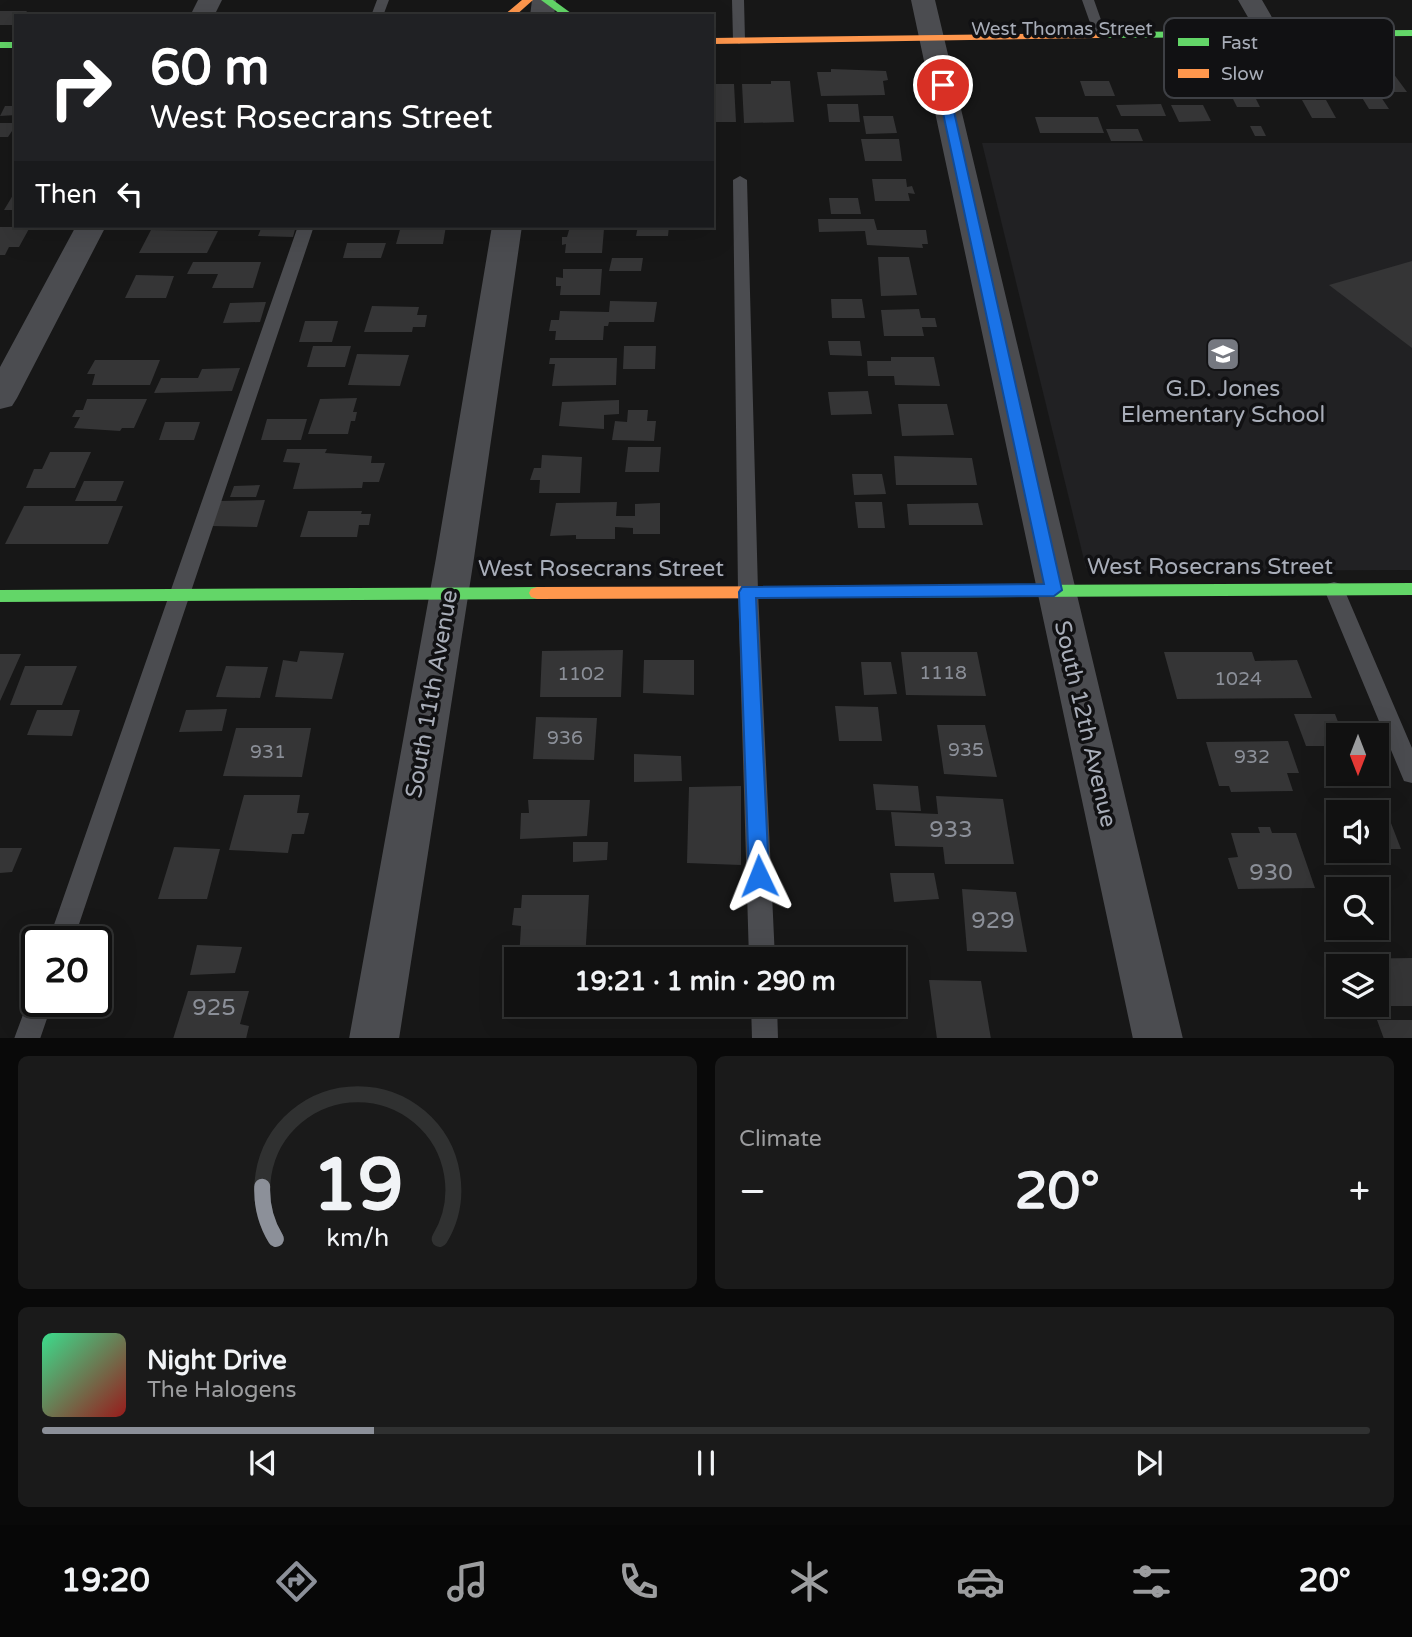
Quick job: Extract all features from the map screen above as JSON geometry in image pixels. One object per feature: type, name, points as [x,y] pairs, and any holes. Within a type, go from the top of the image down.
[{"type":"main road","points":[[510,14],[528,0]]},
{"type":"main road","points":[[545,0],[567,14]]},
{"type":"main road","name":"West Thomas Street","points":[[1394,33],[1412,33]]},
{"type":"main road","name":"West Thomas Street","points":[[714,55],[1100,34],[1164,34]]},
{"type":"main road","name":"West Thomas Street","points":[[714,41],[1164,46]]},
{"type":"main road","name":"West Thomas Street","points":[[1394,49],[1412,49]]},
{"type":"main road","name":"West Rosecrans Street","points":[[0,596],[1412,589]]},
{"type":"street","name":"South 12th Avenue","points":[[923,0],[1054,590],[1158,1038]]},
{"type":"street","points":[[1250,0],[1260,18]]},
{"type":"street","points":[[0,398],[90,228]]},
{"type":"street","name":"South 11th Avenue","points":[[374,1038],[507,228]]},
{"type":"lane","points":[[738,0],[739,40]]},
{"type":"lane","points":[[1088,0],[1100,34]]},
{"type":"lane","points":[[740,180],[748,592],[762,947]]},
{"type":"lane","points":[[65,926],[305,228]]},
{"type":"lane","points":[[1334,589],[1412,774]]},
{"type":"lane","points":[[27,1038],[34,1017]]},
{"type":"lane","points":[[764,1017],[765,1038]]},
{"type":"shaded area","name":"G.D. Jones Elementary School","points":[[982,143],[1412,143],[1412,570],[1093,571],[1086,568]]},
{"type":"building","points":[[0,11],[27,11],[25,14],[14,14],[14,25],[0,25]]},
{"type":"building","points":[[831,69],[886,71],[888,80],[883,81],[885,95],[821,96],[817,72],[831,72]]},
{"type":"building","points":[[1394,74],[1407,92],[1394,92]]},
{"type":"building","points":[[771,81],[790,81],[794,122],[744,123],[742,84],[771,84]]},
{"type":"building","points":[[1080,81],[1109,81],[1115,96],[1085,96]]},
{"type":"building","points":[[714,84],[734,84],[736,122],[714,122]]},
{"type":"building","points":[[1232,98],[1280,99],[1256,99],[1260,107],[1237,107]]},
{"type":"building","points":[[1362,98],[1382,98],[1389,109],[1369,109]]},
{"type":"building","points":[[1302,100],[1326,100],[1336,118],[1312,118]]},
{"type":"building","points":[[827,104],[858,104],[860,122],[829,122]]},
{"type":"building","points":[[1161,104],[1166,116],[1121,116],[1116,105]]},
{"type":"building","points":[[1171,105],[1203,105],[1211,121],[1179,122]]},
{"type":"building","points":[[5,106],[14,106],[14,115],[0,116]]},
{"type":"building","points":[[863,116],[893,116],[897,133],[866,134]]},
{"type":"building","points":[[1035,117],[1098,117],[1104,133],[1040,133]]},
{"type":"building","points":[[0,123],[14,123],[8,137],[0,137]]},
{"type":"building","points":[[1250,126],[1261,126],[1266,136],[1255,136]]},
{"type":"building","points":[[1106,129],[1138,129],[1143,141],[1111,141]]},
{"type":"building","points":[[861,139],[899,139],[902,161],[865,161]]},
{"type":"building","points":[[872,179],[906,179],[907,187],[912,186],[915,194],[908,193],[910,201],[875,201]]},
{"type":"building","points":[[14,193],[14,210],[4,210]]},
{"type":"building","points":[[829,198],[858,198],[861,214],[831,214]]},
{"type":"building","points":[[818,219],[874,219],[877,230],[926,230],[928,244],[922,244],[923,248],[867,245],[865,231],[819,232]]},
{"type":"building","points":[[0,227],[29,228],[19,247],[9,247],[5,255],[0,255]]},
{"type":"building","points":[[261,228],[295,228],[293,237],[258,236]]},
{"type":"building","points":[[400,228],[446,228],[443,244],[396,244]]},
{"type":"building","points":[[638,228],[669,228],[668,236],[636,236]]},
{"type":"building","points":[[604,229],[602,253],[565,253],[566,244],[562,245],[562,237],[567,237],[569,230]]},
{"type":"building","points":[[151,230],[218,231],[207,253],[139,253]]},
{"type":"building","points":[[347,243],[386,243],[381,258],[343,258]]},
{"type":"building","points":[[878,257],[909,257],[917,295],[881,296]]},
{"type":"building","points":[[612,258],[643,258],[641,271],[609,271]]},
{"type":"building","points":[[1412,261],[1412,348],[1329,285]]},
{"type":"building","points":[[193,262],[261,262],[253,288],[212,288],[218,274],[187,274]]},
{"type":"building","points":[[563,269],[602,269],[600,295],[560,295],[561,286],[556,286],[556,277],[563,278]]},
{"type":"building","points":[[136,275],[174,276],[166,298],[125,298]]},
{"type":"building","points":[[831,299],[862,299],[865,318],[832,318]]},
{"type":"building","points":[[610,301],[657,302],[654,322],[609,322],[608,326],[604,326],[603,340],[555,340],[556,331],[549,331],[551,320],[559,320],[560,311],[609,312]]},
{"type":"building","points":[[266,302],[260,322],[223,323],[230,303]]},
{"type":"building","points":[[372,306],[419,307],[417,315],[427,315],[425,327],[413,327],[412,332],[364,332]]},
{"type":"building","points":[[919,309],[921,318],[935,318],[937,327],[922,327],[924,336],[884,336],[881,310]]},
{"type":"building","points":[[305,321],[338,321],[332,342],[299,342]]},
{"type":"building","points":[[828,341],[860,341],[862,356],[830,355]]},
{"type":"building","points":[[313,346],[351,346],[345,367],[307,367]]},
{"type":"building","points":[[624,346],[656,346],[655,369],[623,369]]},
{"type":"building","points":[[357,354],[409,355],[400,386],[348,385]]},
{"type":"building","points":[[891,357],[934,357],[940,386],[895,385],[894,376],[868,376],[867,361],[891,361]]},
{"type":"building","points":[[550,358],[617,358],[616,385],[552,386],[555,364],[549,364]]},
{"type":"building","points":[[95,360],[160,360],[150,385],[92,385],[95,374],[87,374]]},
{"type":"building","points":[[240,368],[232,391],[154,393],[161,378],[198,378],[202,369]]},
{"type":"building","points":[[868,391],[872,414],[831,415],[828,392]]},
{"type":"building","points":[[357,398],[353,412],[357,412],[355,421],[351,421],[348,434],[308,434],[320,399]]},
{"type":"building","points":[[87,399],[147,399],[134,428],[122,428],[120,431],[74,428],[80,417],[72,417],[76,410],[83,410]]},
{"type":"building","points":[[619,400],[619,414],[604,415],[604,429],[559,426],[562,402]]},
{"type":"building","points":[[898,404],[947,404],[954,435],[902,436]]},
{"type":"building","points":[[628,410],[648,410],[647,421],[656,421],[654,441],[612,440],[615,421],[627,422]]},
{"type":"building","points":[[267,419],[307,419],[301,440],[261,440]]},
{"type":"building","points":[[165,422],[200,422],[194,440],[159,440]]},
{"type":"building","points":[[628,447],[661,447],[659,472],[625,472]]},
{"type":"building","points":[[287,449],[327,449],[325,453],[372,456],[371,463],[385,463],[379,482],[363,482],[362,488],[293,489],[300,463],[283,462]]},
{"type":"building","points":[[50,452],[91,452],[75,488],[26,488],[34,469],[42,469]]},
{"type":"building","points":[[542,455],[582,457],[580,493],[539,493],[540,480],[530,480],[534,468],[541,468]]},
{"type":"building","points":[[894,456],[972,458],[977,485],[896,485]]},
{"type":"building","points":[[852,474],[882,474],[886,494],[854,495]]},
{"type":"building","points":[[84,481],[124,481],[116,501],[75,501]]},
{"type":"building","points":[[260,485],[256,497],[230,497],[234,486]]},
{"type":"building","points":[[265,500],[257,527],[212,526],[221,501]]},
{"type":"building","points":[[617,502],[616,516],[635,516],[635,504],[660,503],[660,534],[633,534],[633,528],[615,527],[615,539],[576,539],[576,535],[550,536],[556,503]]},
{"type":"building","points":[[855,502],[882,502],[885,528],[858,528]]},
{"type":"building","points":[[978,503],[983,525],[909,525],[907,504]]},
{"type":"building","points":[[24,506],[123,506],[108,544],[5,544]]},
{"type":"building","points":[[308,511],[362,511],[361,514],[371,514],[369,525],[359,525],[357,537],[300,537]]},
{"type":"building","points":[[623,650],[621,697],[540,697],[542,651]]},
{"type":"building","points":[[300,651],[344,653],[332,699],[275,697],[283,660],[297,662]]},
{"type":"building","points":[[901,652],[977,652],[986,696],[906,695]]},
{"type":"building","points":[[1164,652],[1252,652],[1255,661],[1297,660],[1312,698],[1177,699]]},
{"type":"building","points":[[0,654],[21,654],[0,701]]},
{"type":"building","points":[[644,660],[694,660],[694,695],[643,693]]},
{"type":"building","points":[[861,662],[891,662],[897,694],[864,695]]},
{"type":"building","points":[[25,666],[77,666],[62,705],[10,705]]},
{"type":"building","points":[[226,666],[268,667],[260,698],[216,697]]},
{"type":"building","points":[[835,706],[878,707],[882,741],[839,741]]},
{"type":"building","points":[[227,709],[222,731],[179,732],[186,710]]},
{"type":"building","points":[[37,710],[80,710],[72,736],[27,735]]},
{"type":"building","points":[[1294,714],[1335,714],[1338,723],[1326,723],[1326,746],[1306,746]]},
{"type":"building","points":[[536,717],[597,718],[594,760],[533,759]]},
{"type":"building","points":[[937,725],[985,725],[997,777],[944,774]]},
{"type":"building","points":[[236,728],[311,728],[302,777],[223,776]]},
{"type":"building","points":[[1288,741],[1299,773],[1287,773],[1293,791],[1231,792],[1229,786],[1219,786],[1206,742]]},
{"type":"building","points":[[634,754],[681,756],[682,781],[634,782]]},
{"type":"building","points":[[873,784],[918,786],[921,811],[876,810]]},
{"type":"building","points":[[741,786],[741,865],[687,863],[689,787]]},
{"type":"building","points":[[244,795],[300,795],[297,813],[309,813],[304,834],[292,834],[288,853],[229,850]]},
{"type":"building","points":[[936,796],[1003,799],[1014,864],[945,864],[943,847],[895,846],[891,812],[938,814]]},
{"type":"building","points":[[528,800],[590,800],[587,836],[520,839],[521,813],[529,813]]},
{"type":"building","points":[[1389,818],[1401,849],[1389,849]]},
{"type":"building","points":[[1258,827],[1270,827],[1272,833],[1296,833],[1315,888],[1238,889],[1228,858],[1238,857],[1231,833],[1260,833]]},
{"type":"building","points":[[573,842],[608,842],[607,860],[573,862]]},
{"type":"building","points":[[174,847],[220,849],[207,899],[158,899]]},
{"type":"building","points":[[0,848],[22,848],[12,872],[0,873]]},
{"type":"building","points":[[890,873],[934,873],[939,899],[894,902]]},
{"type":"building","points":[[962,889],[1016,892],[1027,952],[967,951]]},
{"type":"building","points":[[522,895],[589,895],[586,947],[520,947],[521,926],[512,925],[514,908],[521,908]]},
{"type":"building","points":[[197,945],[242,947],[235,973],[190,975]]},
{"type":"building","points":[[1389,958],[1412,958],[1412,1006],[1389,1006]]},
{"type":"building","points":[[929,980],[981,981],[991,1038],[937,1038]]},
{"type":"building","points":[[188,991],[249,991],[240,1024],[249,1026],[246,1038],[173,1038]]},
{"type":"building","points":[[1377,1020],[1412,1020],[1412,1038],[1384,1038]]},
{"type":"traffic: fast","points":[[546,0],[567,14]]},
{"type":"traffic: fast","points":[[1394,33],[1412,33]]},
{"type":"traffic: fast","points":[[1098,35],[1164,35]]},
{"type":"traffic: fast","points":[[0,45],[14,45]]},
{"type":"traffic: fast","points":[[812,592],[1412,589]]},
{"type":"traffic: fast","points":[[0,596],[537,593]]},
{"type":"traffic: slow","points":[[510,14],[528,0]]},
{"type":"traffic: slow","points":[[714,41],[1098,35]]},
{"type":"traffic: slow","points":[[537,593],[812,592]]},
{"type":"place","name":"G.D. Jones Elementary School","points":[[1223,354]]},
{"type":"route","points":[[759,876],[748,592],[1054,590],[943,85]]}]
